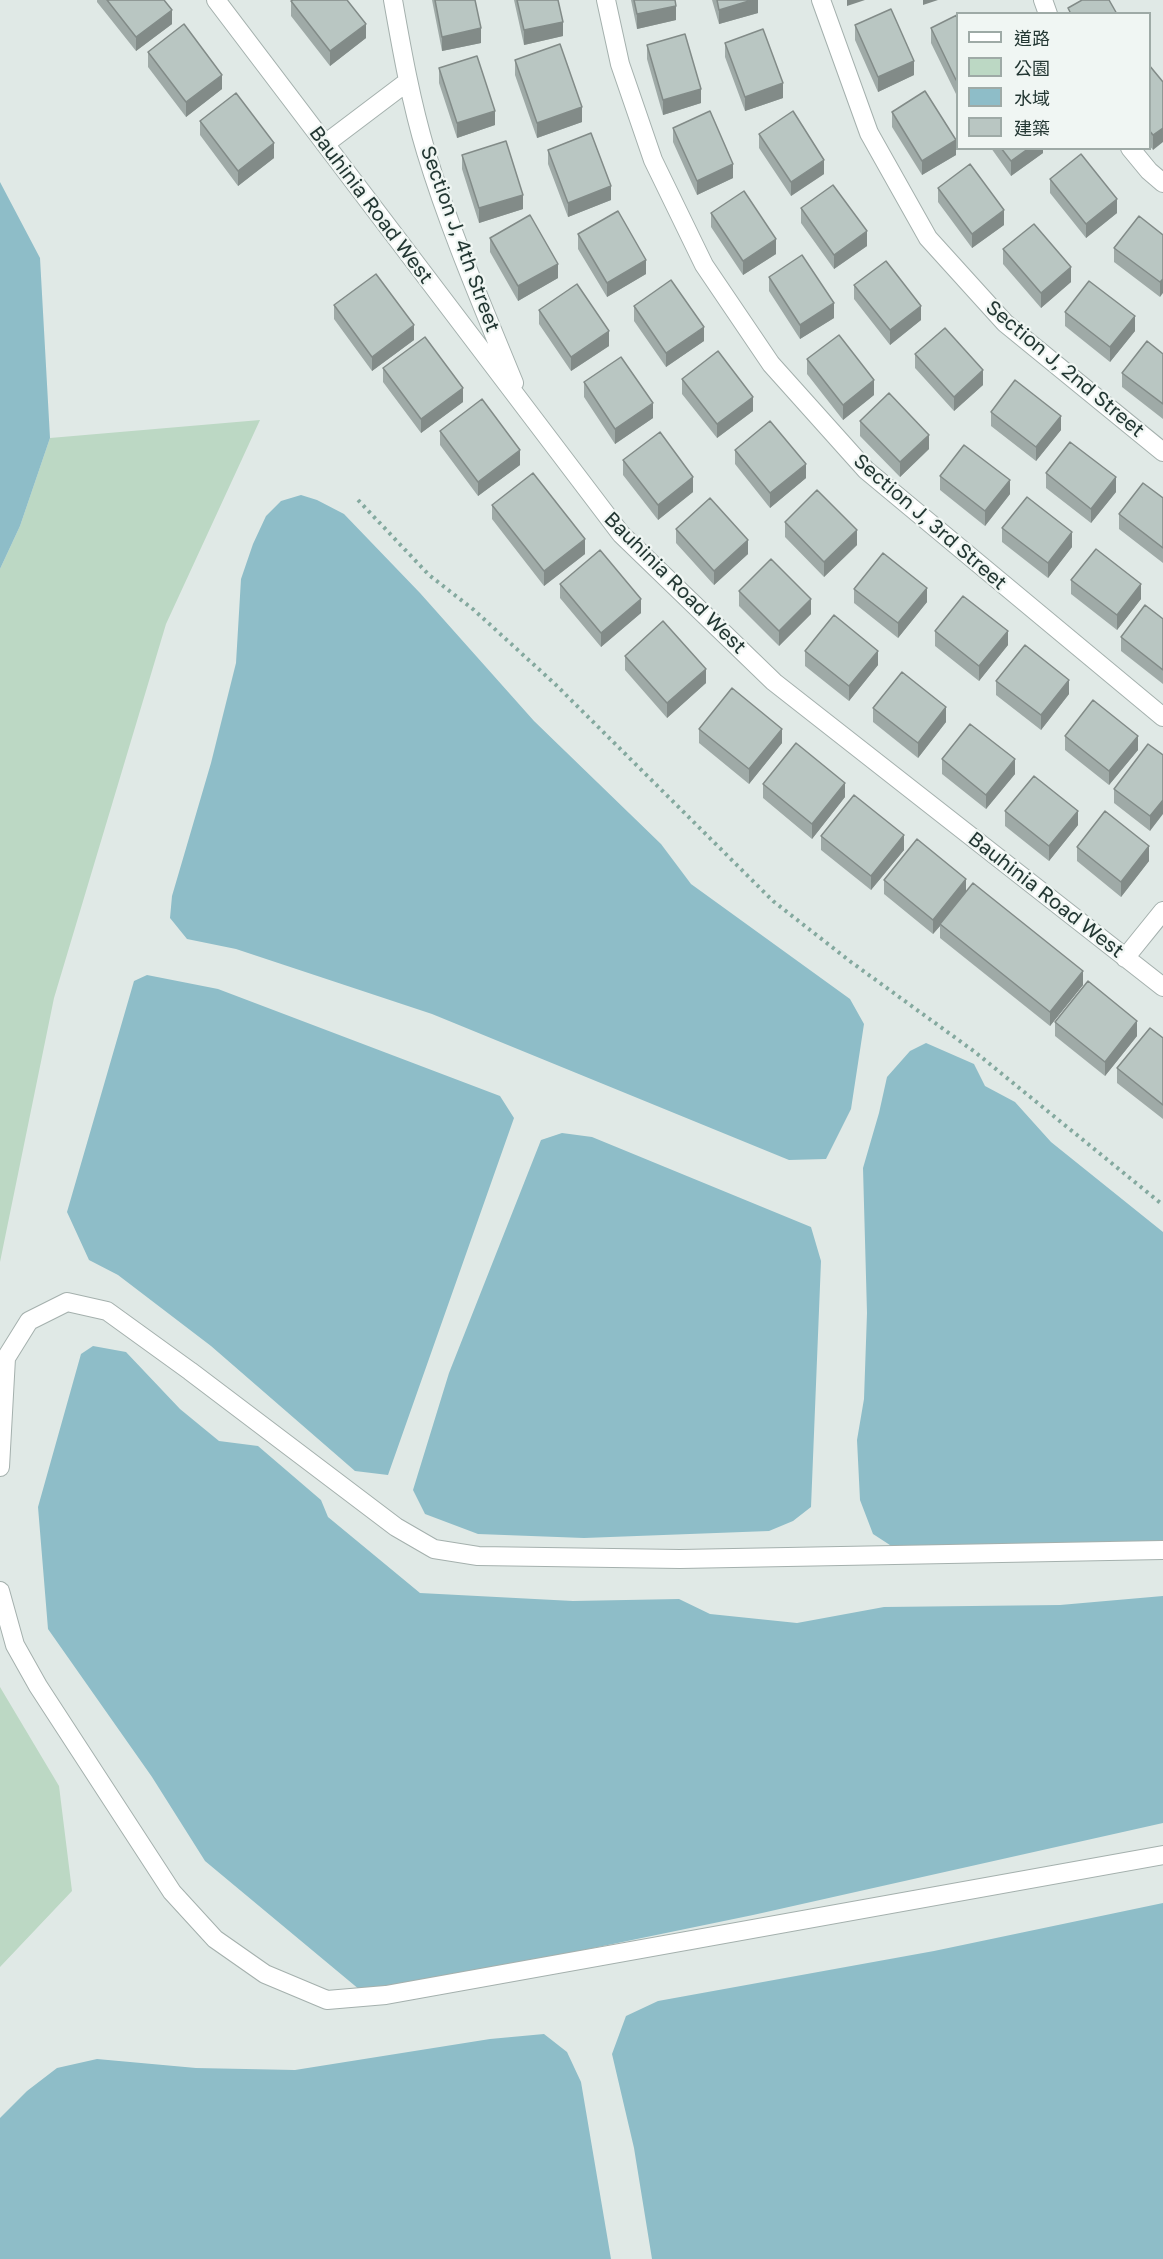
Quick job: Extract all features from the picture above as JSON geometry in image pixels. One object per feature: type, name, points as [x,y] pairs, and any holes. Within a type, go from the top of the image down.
[{"type":"street","name":"Bauhinia Road West","points":[[216,0],[621,534],[774,682],[1163,987]]},
{"type":"street","name":"Section J, 4th Street","points":[[393,0],[407,82],[426,151],[448,220],[522,405]]},
{"type":"street","name":"Section J, 3rd Street","points":[[606,0],[620,64],[653,160],[704,265],[771,364],[866,470],[1163,717]]},
{"type":"street","name":"Section J, 2nd Street","points":[[821,0],[869,133],[928,238],[1005,323],[1163,452]]},
{"type":"street","points":[[325,144],[407,82]]},
{"type":"street","points":[[1132,150],[1149,171],[1163,183]]},
{"type":"street","points":[[1125,958],[1163,911]]},
{"type":"street","points":[[0,1467],[6,1358],[29,1321],[67,1302],[106,1311],[190,1371],[396,1527],[434,1549],[478,1556],[680,1559],[1163,1550]]},
{"type":"street","points":[[0,1591],[15,1645],[38,1686],[172,1892],[214,1939],[265,1974],[327,2000],[386,1995],[1163,1855]]},
{"type":"path","points":[[358,500],[429,574],[474,610],[555,684],[773,901],[851,962],[975,1052],[1163,1205]]},
{"type":"green space","points":[[260,420],[166,624],[54,998],[0,1262],[0,569],[20,526],[50,438]]},
{"type":"green space","points":[[0,1687],[59,1786],[72,1891],[0,1967]]},
{"type":"water","points":[[0,182],[40,258],[50,438],[20,526],[0,569]]},
{"type":"water","points":[[301,495],[317,500],[344,514],[420,593],[534,721],[661,844],[691,884],[850,999],[864,1024],[851,1109],[826,1159],[789,1160],[432,1014],[236,949],[187,939],[170,918],[172,896],[211,763],[236,663],[241,579],[266,516],[281,501]]},
{"type":"water","points":[[147,975],[218,989],[500,1096],[514,1118],[388,1475],[355,1471],[211,1346],[118,1275],[89,1260],[67,1212],[134,981]]},
{"type":"water","points":[[926,1043],[974,1064],[985,1086],[1015,1102],[1051,1142],[1163,1232],[1163,1543],[893,1547],[873,1534],[860,1500],[857,1440],[864,1399],[867,1313],[863,1168],[887,1077],[910,1051]]},
{"type":"water","points":[[562,1133],[592,1137],[811,1227],[821,1261],[811,1507],[793,1521],[769,1531],[584,1538],[478,1534],[425,1514],[413,1490],[449,1373],[541,1140]]},
{"type":"water","points":[[93,1346],[126,1352],[180,1409],[219,1441],[258,1446],[321,1500],[328,1517],[420,1593],[573,1601],[679,1599],[710,1614],[797,1623],[884,1607],[1060,1605],[1163,1596],[1163,1823],[753,1915],[366,1995],[205,1861],[152,1777],[48,1629],[38,1507],[81,1354]]},
{"type":"water","points":[[1163,1903],[1163,2259],[652,2259],[634,2148],[612,2054],[626,2016],[658,2001],[934,1951]]},
{"type":"water","points":[[544,2034],[567,2052],[581,2082],[611,2259],[0,2259],[0,2118],[27,2091],[57,2068],[97,2059],[196,2068],[295,2070],[490,2039]]},
{"type":"building","points":[[107,0],[164,0],[172,10],[136,37]]},
{"type":"building","points":[[347,0],[366,24],[330,51],[291,1]]},
{"type":"building","points":[[435,0],[475,0],[481,28],[442,37]]},
{"type":"building","points":[[517,0],[558,0],[563,22],[524,30]]},
{"type":"building","points":[[634,0],[675,0],[676,6],[637,14]]},
{"type":"building","points":[[717,0],[752,0],[719,10]]},
{"type":"building","points":[[1082,0],[1109,0],[1116,12],[1070,12],[1068,8]]},
{"type":"building","points":[[891,9],[914,61],[878,77],[855,25]]},
{"type":"building","points":[[956,16],[956,80],[931,28]]},
{"type":"building","points":[[184,24],[222,75],[186,102],[148,52]]},
{"type":"building","points":[[763,29],[783,83],[745,97],[725,43]]},
{"type":"building","points":[[685,34],[701,89],[663,100],[647,45]]},
{"type":"building","points":[[560,44],[582,107],[537,123],[515,60]]},
{"type":"building","points":[[477,56],[495,111],[457,123],[439,68]]},
{"type":"building","points":[[1151,67],[1163,82],[1163,128],[1153,135],[1151,132]]},
{"type":"building","points":[[925,91],[956,140],[922,161],[892,112]]},
{"type":"building","points":[[236,93],[274,143],[238,171],[200,121]]},
{"type":"building","points":[[710,111],[733,164],[697,181],[673,128]]},
{"type":"building","points":[[793,111],[824,160],[791,182],[759,134]]},
{"type":"building","points":[[591,133],[611,186],[568,203],[548,150]]},
{"type":"building","points":[[506,141],[523,195],[479,208],[462,155]]},
{"type":"building","points":[[1003,150],[1026,150],[1011,161]]},
{"type":"building","points":[[1081,154],[1117,199],[1086,224],[1050,179]]},
{"type":"building","points":[[970,164],[1004,210],[972,234],[938,188]]},
{"type":"building","points":[[833,185],[867,231],[834,255],[801,208]]},
{"type":"building","points":[[744,191],[776,239],[743,261],[711,213]]},
{"type":"building","points":[[618,211],[646,260],[607,283],[578,234]]},
{"type":"building","points":[[530,215],[558,264],[518,286],[490,238]]},
{"type":"building","points":[[1139,216],[1163,235],[1163,279],[1160,282],[1114,248]]},
{"type":"building","points":[[1034,224],[1071,267],[1041,293],[1003,249]]},
{"type":"building","points":[[802,255],[834,303],[800,325],[769,277]]},
{"type":"building","points":[[886,261],[921,306],[890,330],[854,285]]},
{"type":"building","points":[[376,274],[414,325],[372,357],[334,305]]},
{"type":"building","points":[[671,280],[704,327],[666,353],[634,306]]},
{"type":"building","points":[[1089,281],[1135,316],[1110,347],[1065,312]]},
{"type":"building","points":[[577,284],[609,331],[571,357],[539,310]]},
{"type":"building","points":[[945,328],[983,370],[954,397],[915,354]]},
{"type":"building","points":[[839,335],[874,380],[843,405],[807,359]]},
{"type":"building","points":[[425,337],[463,388],[421,419],[383,368]]},
{"type":"building","points":[[1147,341],[1163,354],[1163,404],[1122,373]]},
{"type":"building","points":[[718,351],[753,397],[717,424],[682,379]]},
{"type":"building","points":[[621,357],[653,403],[615,429],[584,382]]},
{"type":"building","points":[[1015,380],[1061,416],[1036,447],[991,412]]},
{"type":"building","points":[[889,393],[929,435],[900,462],[860,421]]},
{"type":"building","points":[[482,399],[520,450],[478,482],[440,431]]},
{"type":"building","points":[[770,421],[806,464],[770,493],[735,450]]},
{"type":"building","points":[[660,432],[693,477],[658,505],[623,460]]},
{"type":"building","points":[[1070,442],[1116,477],[1091,509],[1046,473]]},
{"type":"building","points":[[964,445],[1010,480],[985,511],[940,476]]},
{"type":"building","points":[[533,473],[585,539],[544,571],[492,505]]},
{"type":"building","points":[[1143,483],[1163,498],[1163,548],[1119,514]]},
{"type":"building","points":[[817,490],[857,530],[824,562],[785,522]]},
{"type":"building","points":[[1027,497],[1072,532],[1048,563],[1002,528]]},
{"type":"building","points":[[710,498],[748,540],[714,571],[676,529]]},
{"type":"building","points":[[1096,549],[1141,584],[1117,615],[1071,580]]},
{"type":"building","points":[[600,550],[641,599],[601,633],[560,584]]},
{"type":"building","points":[[883,553],[927,588],[898,623],[854,589]]},
{"type":"building","points":[[771,559],[811,599],[779,631],[739,591]]},
{"type":"building","points":[[963,596],[1008,631],[979,666],[935,631]]},
{"type":"building","points":[[1145,605],[1163,619],[1163,670],[1121,637]]},
{"type":"building","points":[[834,615],[878,651],[849,686],[805,651]]},
{"type":"building","points":[[663,621],[706,669],[667,703],[625,656]]},
{"type":"building","points":[[1025,645],[1069,680],[1041,715],[996,681]]},
{"type":"building","points":[[902,672],[946,707],[918,743],[873,708]]},
{"type":"building","points":[[732,688],[782,729],[749,769],[699,729]]},
{"type":"building","points":[[1093,700],[1138,736],[1109,771],[1065,736]]},
{"type":"building","points":[[970,724],[1015,759],[986,795],[942,759]]},
{"type":"building","points":[[796,743],[845,783],[812,824],[763,784]]},
{"type":"building","points":[[1148,744],[1163,755],[1163,800],[1150,816],[1114,789]]},
{"type":"building","points":[[1034,776],[1078,811],[1049,846],[1005,811]]},
{"type":"building","points":[[854,795],[904,835],[871,876],[821,836]]},
{"type":"building","points":[[1105,811],[1149,846],[1121,882],[1077,847]]},
{"type":"building","points":[[917,839],[966,879],[933,920],[884,880]]},
{"type":"building","points":[[973,883],[1083,971],[1050,1012],[940,924]]},
{"type":"building","points":[[1088,981],[1137,1021],[1105,1062],[1055,1022]]},
{"type":"building","points":[[1150,1028],[1163,1038],[1163,1105],[1117,1068]]}]
